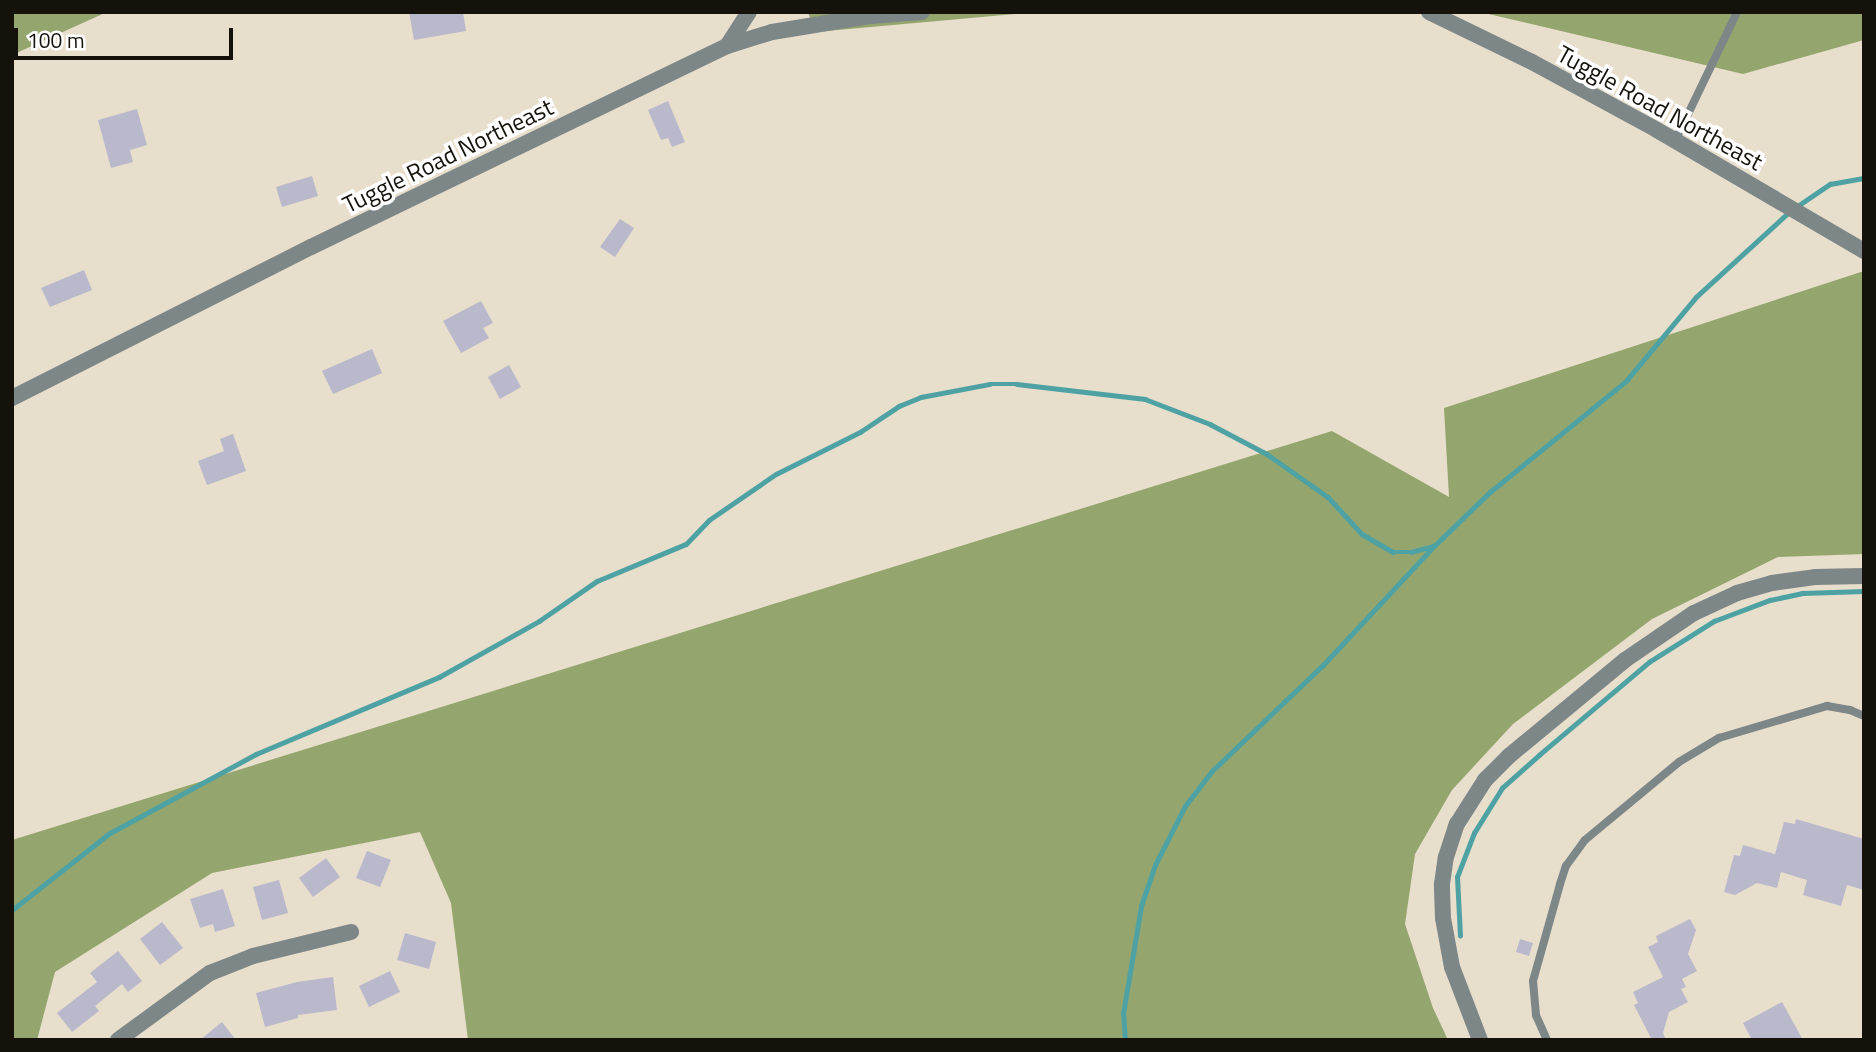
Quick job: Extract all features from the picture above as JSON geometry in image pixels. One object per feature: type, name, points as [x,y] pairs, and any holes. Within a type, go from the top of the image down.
[{"type":"street","points":[[727,46],[749,12]]},
{"type":"street","name":"Tuggle Road Northeast","points":[[12,398],[311,247],[727,46],[772,32],[870,16],[922,12]]},
{"type":"street","name":"Tuggle Road Northeast","points":[[1429,12],[1532,62],[1864,251]]},
{"type":"street","points":[[1480,1040],[1452,967],[1443,918],[1442,884],[1446,857],[1457,824],[1485,780],[1509,756],[1625,660],[1694,613],[1737,593],[1772,583],[1808,577],[1864,576]]},
{"type":"street","points":[[128,1037],[210,973],[253,956],[351,932]]},
{"type":"lane","points":[[1675,141],[1737,12]]},
{"type":"lane","points":[[1546,1040],[1536,1015],[1533,981],[1566,866],[1585,840],[1679,762],[1719,738],[1827,706],[1850,710],[1864,716]]},
{"type":"green space","points":[[12,12],[107,12],[12,55]]},
{"type":"green space","points":[[808,12],[1036,12],[815,32]]},
{"type":"green space","points":[[1480,12],[1864,12],[1864,40],[1743,74]]},
{"type":"green space","points":[[1864,271],[1864,554],[1778,557],[1652,619],[1513,724],[1452,790],[1415,854],[1405,924],[1433,1008],[1448,1040],[468,1040],[451,903],[420,832],[212,873],[55,972],[37,1040],[12,1040],[12,840],[1332,431],[1449,497],[1444,408]]},
{"type":"building","points":[[409,12],[463,12],[466,31],[414,40]]},
{"type":"building","points":[[668,101],[685,142],[672,147],[668,138],[661,140],[648,110]]},
{"type":"building","points":[[137,109],[147,145],[130,150],[133,162],[111,168],[98,120]]},
{"type":"building","points":[[312,176],[318,196],[282,207],[276,187]]},
{"type":"building","points":[[620,219],[634,228],[615,257],[600,247]]},
{"type":"building","points":[[84,270],[92,290],[50,307],[41,288]]},
{"type":"building","points":[[481,301],[493,323],[483,328],[489,338],[461,353],[443,321]]},
{"type":"building","points":[[372,349],[382,373],[333,394],[322,371]]},
{"type":"building","points":[[509,365],[521,387],[500,399],[488,377]]},
{"type":"building","points":[[233,434],[246,471],[207,485],[198,461],[224,451],[220,439]]},
{"type":"building","points":[[1796,819],[1864,839],[1864,890],[1847,885],[1841,906],[1803,895],[1807,880],[1781,872],[1777,888],[1757,883],[1735,895],[1724,892],[1734,855],[1740,856],[1743,845],[1775,854],[1784,822],[1795,824]]},
{"type":"building","points":[[367,851],[391,860],[380,887],[356,878]]},
{"type":"building","points":[[326,858],[340,877],[313,897],[299,878]]},
{"type":"building","points":[[279,880],[288,913],[262,920],[253,887]]},
{"type":"building","points":[[223,889],[235,926],[215,932],[213,924],[200,928],[190,899]]},
{"type":"building","points":[[1690,919],[1696,930],[1688,954],[1697,971],[1682,979],[1686,987],[1681,989],[1688,1002],[1669,1012],[1663,1033],[1666,1040],[1652,1040],[1634,1005],[1638,1003],[1633,992],[1663,977],[1648,947],[1658,942],[1656,936]]},
{"type":"building","points":[[162,922],[183,948],[160,965],[140,939]]},
{"type":"building","points":[[405,933],[436,942],[429,969],[397,960]]},
{"type":"building","points":[[1520,939],[1533,943],[1529,956],[1516,952]]},
{"type":"building","points":[[118,951],[142,981],[128,992],[122,984],[95,1006],[99,1011],[72,1032],[57,1013],[97,982],[90,973]]},
{"type":"building","points":[[390,971],[400,992],[369,1007],[359,986]]},
{"type":"building","points":[[333,977],[337,1010],[298,1015],[298,1018],[265,1027],[256,993],[297,982]]},
{"type":"building","points":[[1782,1002],[1803,1040],[1752,1040],[1743,1023]]},
{"type":"building","points":[[222,1022],[236,1040],[200,1040]]},
{"type":"waterway","points":[[1796,207],[1830,184],[1864,178]]},
{"type":"waterway","points":[[1125,1040],[1123,1014],[1141,906],[1155,865],[1185,806],[1212,771],[1323,665],[1434,546],[1490,492],[1626,381],[1696,297],[1789,212]]},
{"type":"waterway","points":[[12,910],[110,833],[256,754],[439,677],[539,621],[597,581],[686,544],[709,520],[776,474],[860,432],[899,406],[921,397],[990,384],[1017,384],[1145,399],[1210,424],[1267,454],[1328,497],[1362,534],[1393,552],[1411,552],[1434,546]]},
{"type":"waterway","points":[[1460,936],[1457,877],[1474,833],[1502,788],[1539,755],[1649,662],[1714,621],[1770,600],[1802,593],[1864,591]]}]
